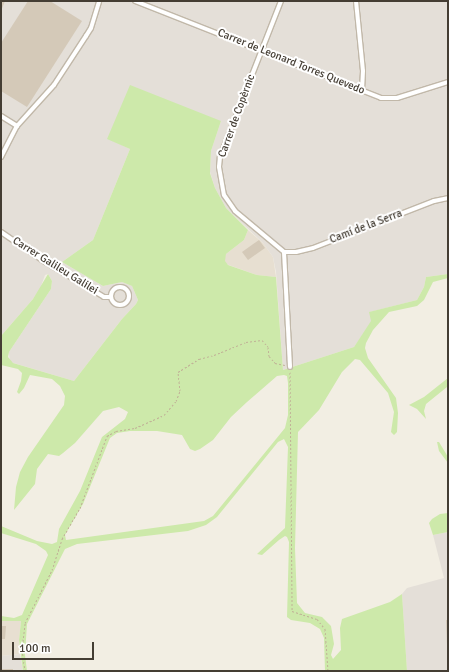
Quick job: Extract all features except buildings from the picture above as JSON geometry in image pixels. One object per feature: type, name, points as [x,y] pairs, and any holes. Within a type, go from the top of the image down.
[{"type":"street","points":[[1,158],[17,126],[54,85],[91,28],[99,1]]},
{"type":"street","name":"Carrer de Leonard Torres Quevedo","points":[[136,1],[381,98],[388,99],[414,94],[448,82]]},
{"type":"street","name":"Carrer de Copèrnic","points":[[281,1],[220,157],[219,176],[224,195],[235,211],[284,252]]},
{"type":"street","points":[[356,1],[363,71],[362,91]]},
{"type":"street","points":[[1,116],[17,126]]},
{"type":"street","name":"Camí de la Serra","points":[[284,252],[296,252],[313,248],[434,201],[448,198]]},
{"type":"street","name":"Carrer Galileu Galilei","points":[[1,232],[42,260],[104,297],[111,297]]},
{"type":"street","points":[[284,252],[290,367]]},
{"type":"street","points":[[121,286],[125,288],[129,294],[127,302],[119,305],[115,304],[111,297],[113,290],[121,286]]},
{"type":"path","points":[[25,671],[22,649],[25,623],[52,570],[62,539],[80,508],[107,436],[116,431],[135,428],[164,415],[176,401],[180,392],[178,372],[199,359],[214,356],[246,342],[262,340],[268,347],[269,356],[275,363],[290,367],[292,611],[317,619],[325,629],[328,671]]},
{"type":"shaded area","points":[[1,1],[448,1],[448,274],[426,277],[424,287],[417,300],[370,312],[372,321],[354,347],[283,370],[276,272],[273,257],[263,243],[226,208],[215,188],[210,172],[211,151],[221,121],[107,138],[130,149],[93,240],[62,262],[103,286],[122,282],[132,286],[138,300],[74,381],[10,362],[9,352],[51,289],[52,281],[48,274],[45,275],[40,289],[33,299],[1,336]]},
{"type":"shaded area","points":[[248,230],[263,243],[273,257],[276,277],[257,275],[226,264],[224,259],[226,254],[244,240]]},
{"type":"shaded area","points":[[448,532],[448,671],[407,671],[402,594],[407,588],[444,578],[433,535]]},
{"type":"shaded area","points":[[1,621],[21,621],[19,640],[20,654],[1,656]]},
{"type":"shaded area","points":[[20,654],[23,671],[1,671],[1,656]]},
{"type":"green space","points":[[130,85],[221,121],[211,151],[210,173],[215,188],[226,208],[248,230],[244,240],[226,254],[225,261],[228,265],[257,275],[276,277],[283,370],[354,347],[371,321],[369,312],[417,300],[424,287],[426,277],[448,274],[448,278],[433,282],[424,300],[417,306],[389,312],[373,330],[366,343],[365,348],[368,358],[396,398],[398,413],[397,432],[394,435],[391,432],[394,412],[388,393],[360,360],[355,359],[342,372],[319,410],[298,432],[295,548],[297,603],[305,613],[322,617],[331,626],[334,644],[331,655],[333,659],[341,650],[340,628],[342,619],[390,602],[402,594],[407,671],[325,671],[324,638],[320,629],[310,623],[291,620],[287,617],[289,542],[287,537],[285,536],[279,540],[262,555],[257,554],[285,528],[288,447],[284,439],[278,442],[217,517],[206,525],[188,531],[77,544],[65,549],[27,624],[25,655],[27,671],[23,671],[19,640],[21,621],[1,621],[1,616],[14,618],[22,615],[48,555],[46,551],[36,544],[1,533],[1,526],[37,541],[52,544],[57,542],[59,529],[80,491],[102,437],[125,419],[128,412],[119,407],[103,411],[75,443],[63,453],[59,456],[48,454],[37,469],[35,484],[14,510],[16,487],[20,472],[28,457],[64,405],[65,396],[60,386],[52,379],[30,375],[24,388],[19,394],[17,392],[22,373],[18,369],[1,365],[1,336],[33,299],[48,274],[52,281],[51,289],[9,352],[8,357],[13,363],[74,381],[122,319],[136,304],[138,300],[132,286],[122,282],[103,286],[62,262],[93,240],[130,149],[107,139]],"holes":[[[277,376],[287,376],[288,415],[285,428],[213,516],[204,521],[66,540],[65,535],[83,504],[110,438],[117,433],[130,431],[157,431],[182,435],[190,449],[195,451],[213,440],[231,417]]]},
{"type":"green space","points":[[448,378],[447,387],[426,404],[424,411],[426,419],[417,409],[409,405],[424,397]]},
{"type":"green space","points":[[437,442],[439,442],[448,457],[448,463],[439,451]]},
{"type":"green space","points":[[448,513],[448,532],[433,535],[429,523],[440,514]]}]
